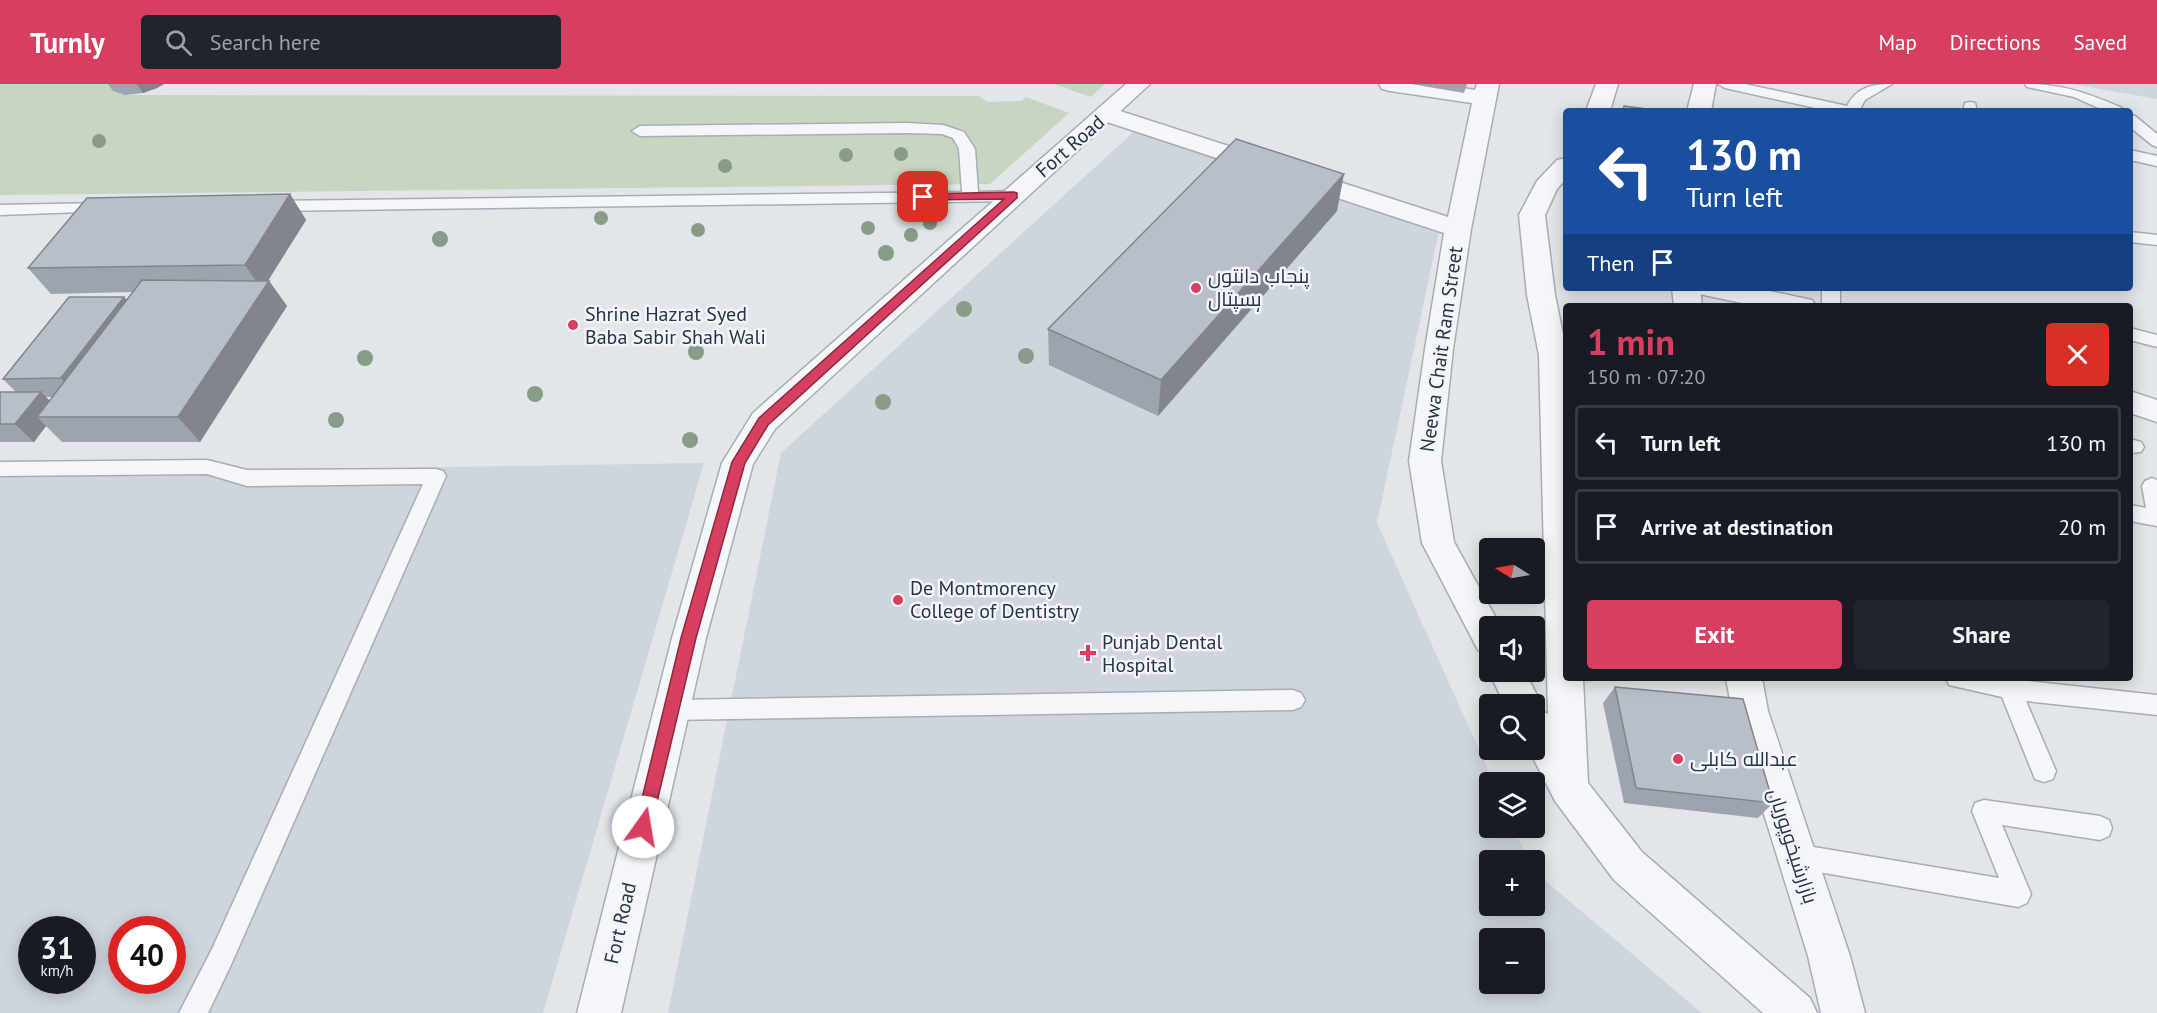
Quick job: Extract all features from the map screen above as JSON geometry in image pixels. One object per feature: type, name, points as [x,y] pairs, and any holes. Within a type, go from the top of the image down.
[{"type":"street","name":"Fort Road","points":[[599,1013],[689,638],[738,462],[764,421],[1139,84]]},
{"type":"street","points":[[1390,84],[1487,91]]},
{"type":"street","points":[[1599,108],[1606,84]]},
{"type":"street","points":[[1700,108],[1705,84]]},
{"type":"street","name":"Neewa Chait Ram Street","points":[[1479,619],[1438,543],[1425,461],[1439,349],[1458,229],[1487,91]]},
{"type":"street","points":[[1106,114],[1458,229]]},
{"type":"street","points":[[1563,168],[1546,186],[1532,215],[1541,295],[1553,355],[1563,626]]},
{"type":"street","points":[[1724,291],[1786,303]]},
{"type":"street","points":[[2133,403],[2157,411]]},
{"type":"street","points":[[1565,681],[1569,789]]},
{"type":"street","name":"بازارشیخوپوریاں","points":[[1745,681],[1750,711],[1829,956],[1843,1013]]},
{"type":"street","points":[[1545,744],[1569,789],[1628,866],[1795,1013]]},
{"type":"lane","points":[[1725,84],[1837,108]]},
{"type":"lane","points":[[1853,108],[1859,97],[1885,84]]},
{"type":"lane","points":[[2032,84],[2078,94],[2112,108]]},
{"type":"lane","points":[[2133,122],[2157,142]]},
{"type":"lane","points":[[640,131],[907,128],[943,130],[959,135],[967,149],[970,196]]},
{"type":"lane","points":[[2133,156],[2157,161]]},
{"type":"lane","points":[[252,206],[1014,195]]},
{"type":"lane","points":[[0,210],[120,208]]},
{"type":"lane","points":[[2133,237],[2157,240]]},
{"type":"lane","points":[[2133,335],[2157,341]]},
{"type":"lane","points":[[0,469],[207,467],[247,478],[436,476],[269,852],[193,1013]]},
{"type":"lane","points":[[2133,513],[2157,516],[2152,486]]},
{"type":"lane","points":[[1982,681],[2157,705]]},
{"type":"lane","points":[[2007,684],[2044,771]]},
{"type":"lane","points":[[671,710],[1293,700]]},
{"type":"lane","points":[[1796,856],[2018,894],[1984,811],[2100,828]]},
{"type":"shaded area","points":[[2072,84],[2157,84],[2157,99]]},
{"type":"shaded area","name":"Punjab Dental Hospital","points":[[1137,129],[1439,231],[1377,523],[1479,750],[1479,760],[1484,760],[1489,772],[1479,772],[1479,838],[1519,838],[1524,850],[1479,850],[1479,916],[1545,916],[1545,880],[1702,1013],[668,1013],[781,453]]},
{"type":"shaded area","points":[[704,463],[543,1013],[0,1013],[0,474]]},
{"type":"green space","points":[[0,84],[112,84],[113,91],[125,95],[979,96],[987,102],[1022,101],[1026,97],[1069,113],[990,184],[0,195]]},
{"type":"green space","points":[[1054,84],[1105,84],[1091,97]]},
{"type":"building","name":"پنجاب دانتوں ہسپتال","points":[[1236,139],[1344,174],[1161,380],[1048,329]]},
{"type":"building","points":[[290,194],[245,265],[28,268],[87,198]]},
{"type":"building","points":[[142,280],[269,281],[178,417],[37,417]]},
{"type":"building","points":[[69,297],[124,297],[61,378],[3,379]]},
{"type":"building","points":[[0,392],[41,392],[15,424],[0,424]]},
{"type":"building","name":"عبدﷲ کابلی","points":[[1615,687],[1743,699],[1773,803],[1636,788]]},
{"type":"place","name":"پنجاب دانتوں ہسپتال","points":[[1196,288]]},
{"type":"place","name":"Shrine Hazrat Syed Baba Sabir Shah Wali","points":[[573,325]]},
{"type":"place","name":"De Montmorency College of Dentistry","points":[[898,600]]},
{"type":"place","name":"Punjab Dental Hospital","points":[[1088,653]]},
{"type":"place","name":"عبدﷲ کابلی","points":[[1678,759]]},
{"type":"route","points":[[643,827],[689,638],[738,462],[764,421],[1014,195],[923,197]]}]
